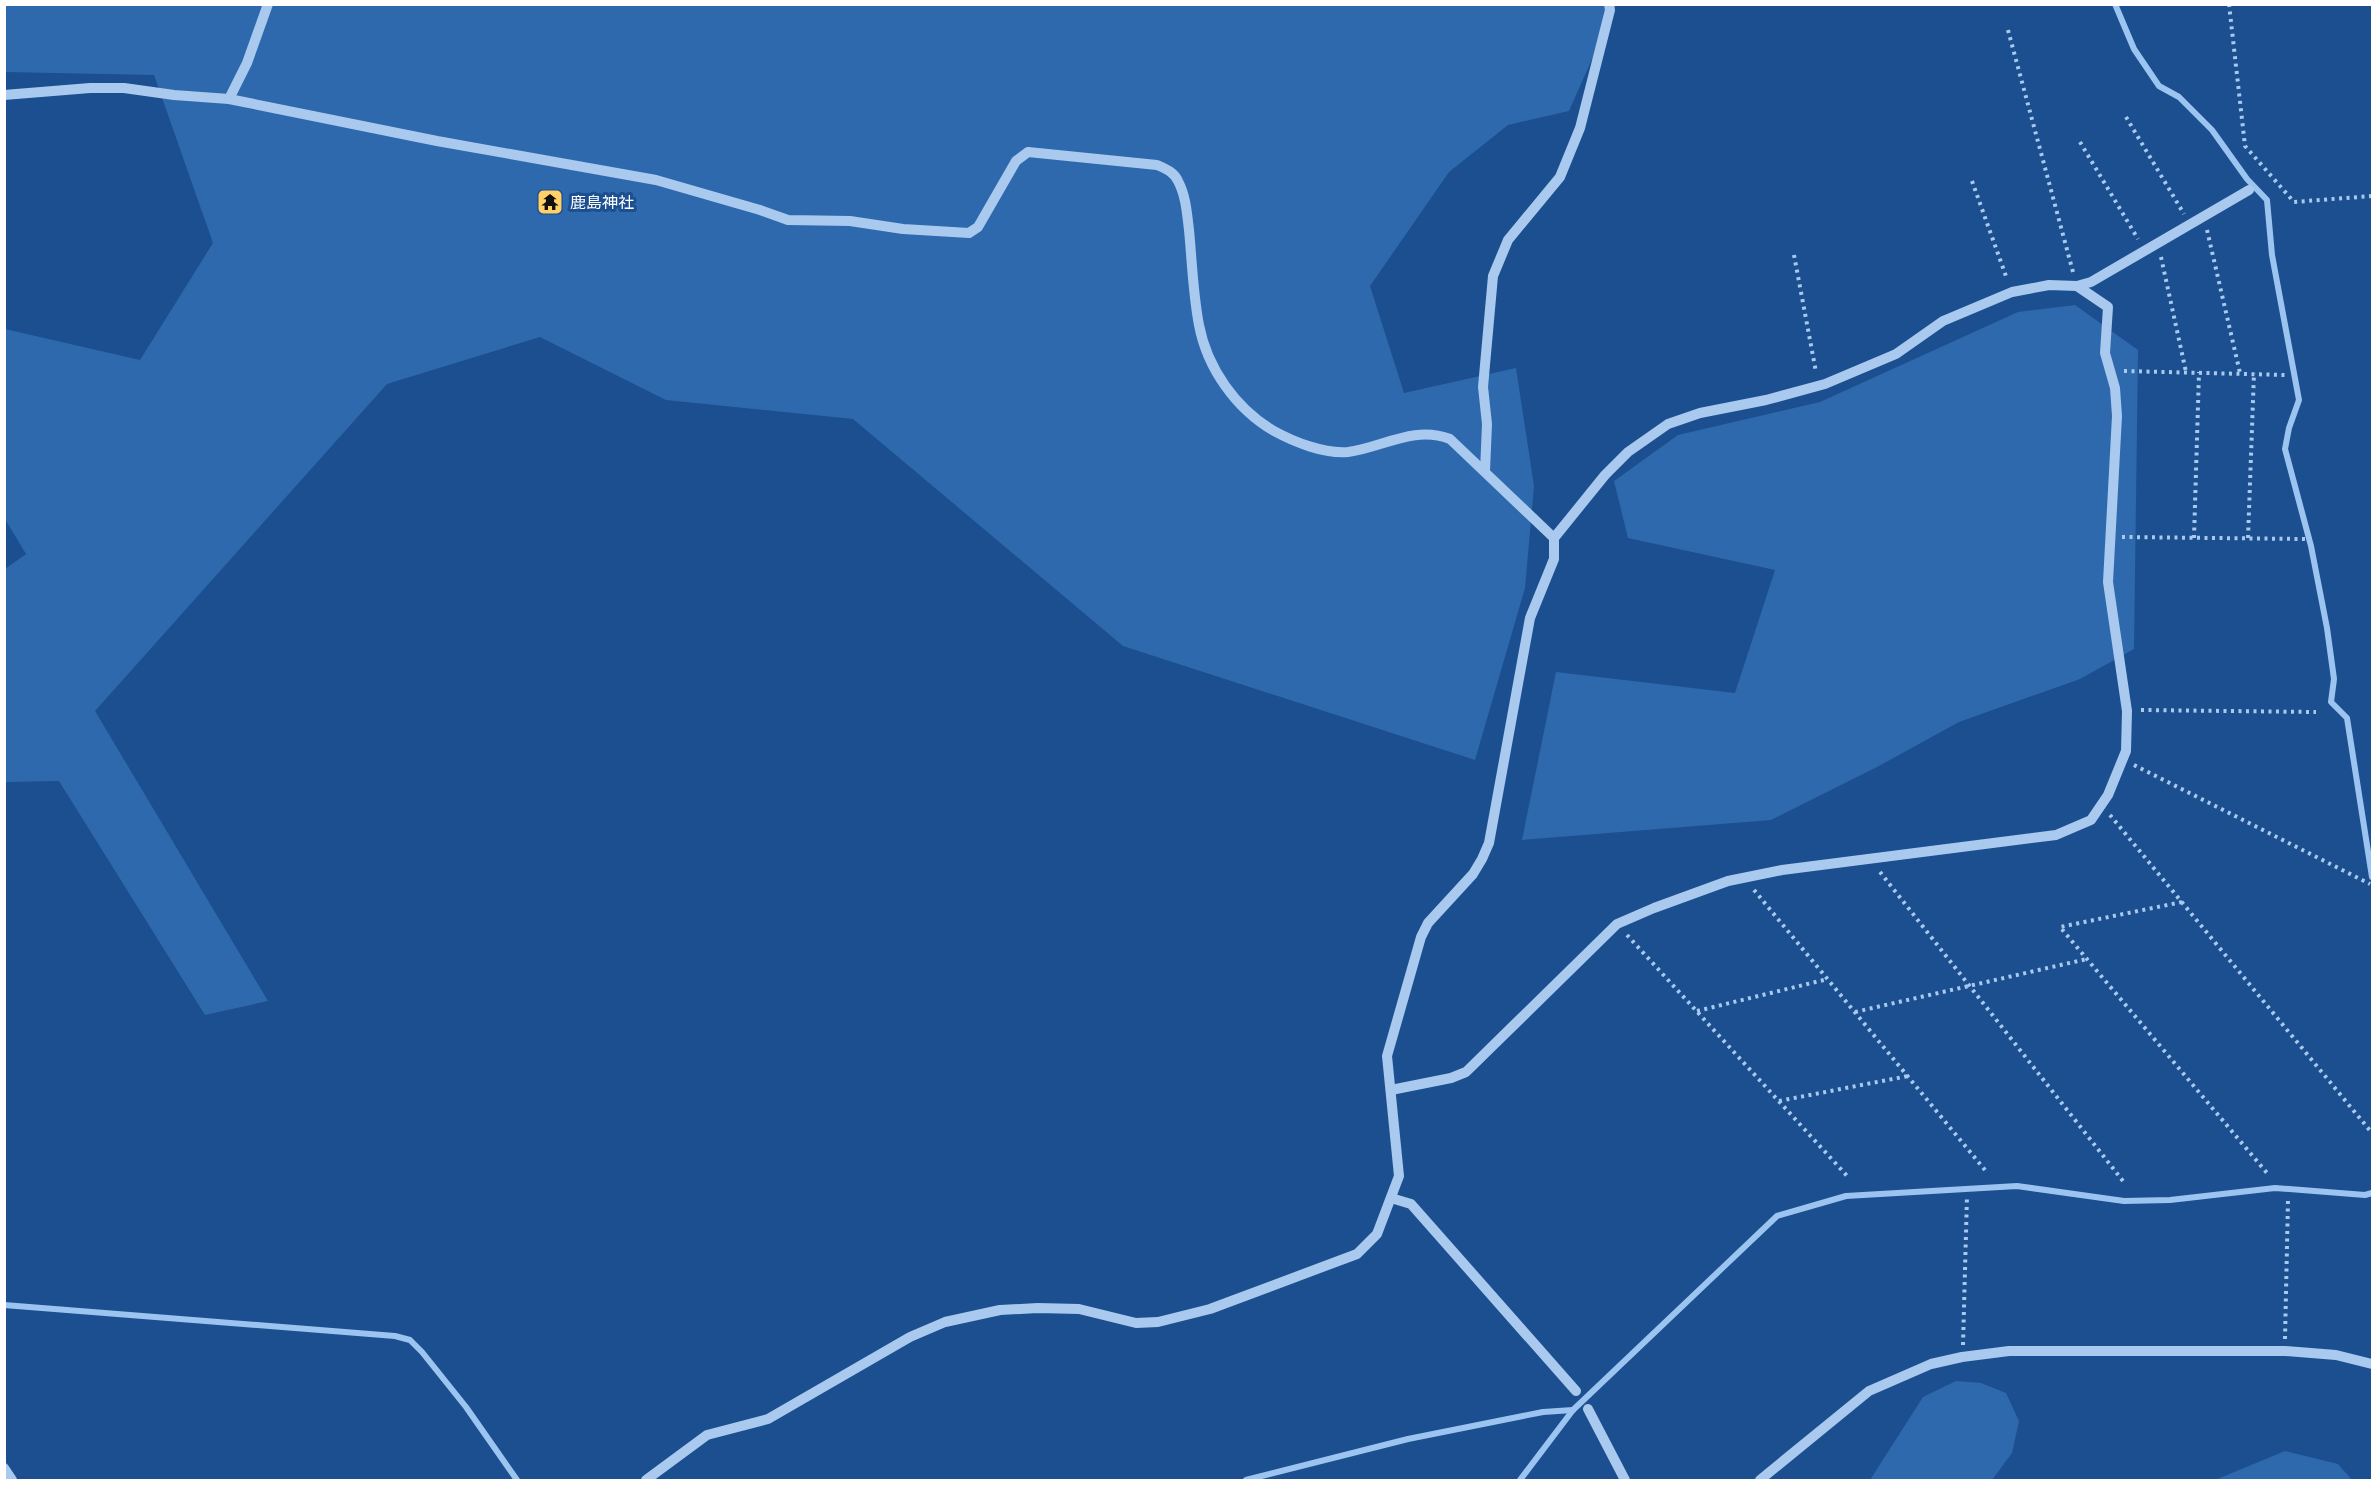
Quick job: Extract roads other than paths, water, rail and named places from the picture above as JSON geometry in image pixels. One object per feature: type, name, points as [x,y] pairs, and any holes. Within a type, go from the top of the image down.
[{"type":"street","points":[[229,99],[247,63],[268,4]]},
{"type":"street","points":[[1485,471],[1487,424],[1483,387],[1493,276],[1508,240],[1560,177],[1580,128],[1610,10],[1609,4]]},
{"type":"street","points":[[4,95],[90,88],[124,88],[229,99],[437,141],[656,180],[788,220],[850,221],[903,229],[969,233],[978,227],[1016,161],[1028,152],[1157,165],[1170,171],[1178,180],[1186,209],[1199,326],[1208,356],[1223,382],[1244,409],[1274,430],[1315,448],[1347,452],[1400,437],[1438,435],[1450,440],[1485,471],[1554,538]]},
{"type":"street","points":[[646,1480],[707,1435],[768,1419],[910,1337],[945,1322],[1000,1310],[1048,1308],[1079,1309],[1136,1323],[1158,1322],[1210,1309],[1357,1254],[1377,1234],[1399,1176],[1387,1056],[1421,937],[1428,923],[1473,874],[1489,843],[1530,618],[1554,559],[1554,538],[1605,475],[1628,452],[1668,424],[1700,413],[1766,400],[1819,386],[1896,354],[1943,321],[2012,292],[2049,285],[2077,286],[2091,282],[2249,190]]},
{"type":"street","points":[[1391,1090],[1451,1078],[1466,1072],[1617,924],[1728,881],[1782,870],[2056,835],[2091,820],[2108,795],[2126,751],[2125,701],[2108,582],[2117,416],[2115,388],[2105,353],[2108,307],[2077,286]]},
{"type":"street","points":[[1391,1198],[1411,1204],[1576,1391]]},
{"type":"street","points":[[1760,1480],[1869,1391],[1931,1364],[1962,1357],[2009,1351],[2285,1351],[2336,1355],[2373,1364]]},
{"type":"street","points":[[1588,1409],[1625,1480]]},
{"type":"street","points":[[4,1468],[12,1480]]},
{"type":"waterway","points":[[2115,4],[2134,49],[2159,86],[2179,97],[2212,130],[2247,179],[2267,200],[2272,255],[2299,400],[2289,428],[2285,449],[2311,546],[2327,628],[2334,679],[2331,702],[2347,718],[2372,877]]},
{"type":"waterway","points":[[1520,1480],[1573,1410],[1777,1216],[1846,1196],[2017,1186],[2124,1201],[2170,1200],[2275,1188],[2365,1195],[2372,1193]]},
{"type":"waterway","points":[[4,1305],[395,1336],[410,1340],[466,1407],[517,1480]]},
{"type":"waterway","points":[[1246,1480],[1408,1439],[1543,1412],[1573,1410]]},
{"type":"place","name":"鹿島神社","points":[[550,202]]}]
